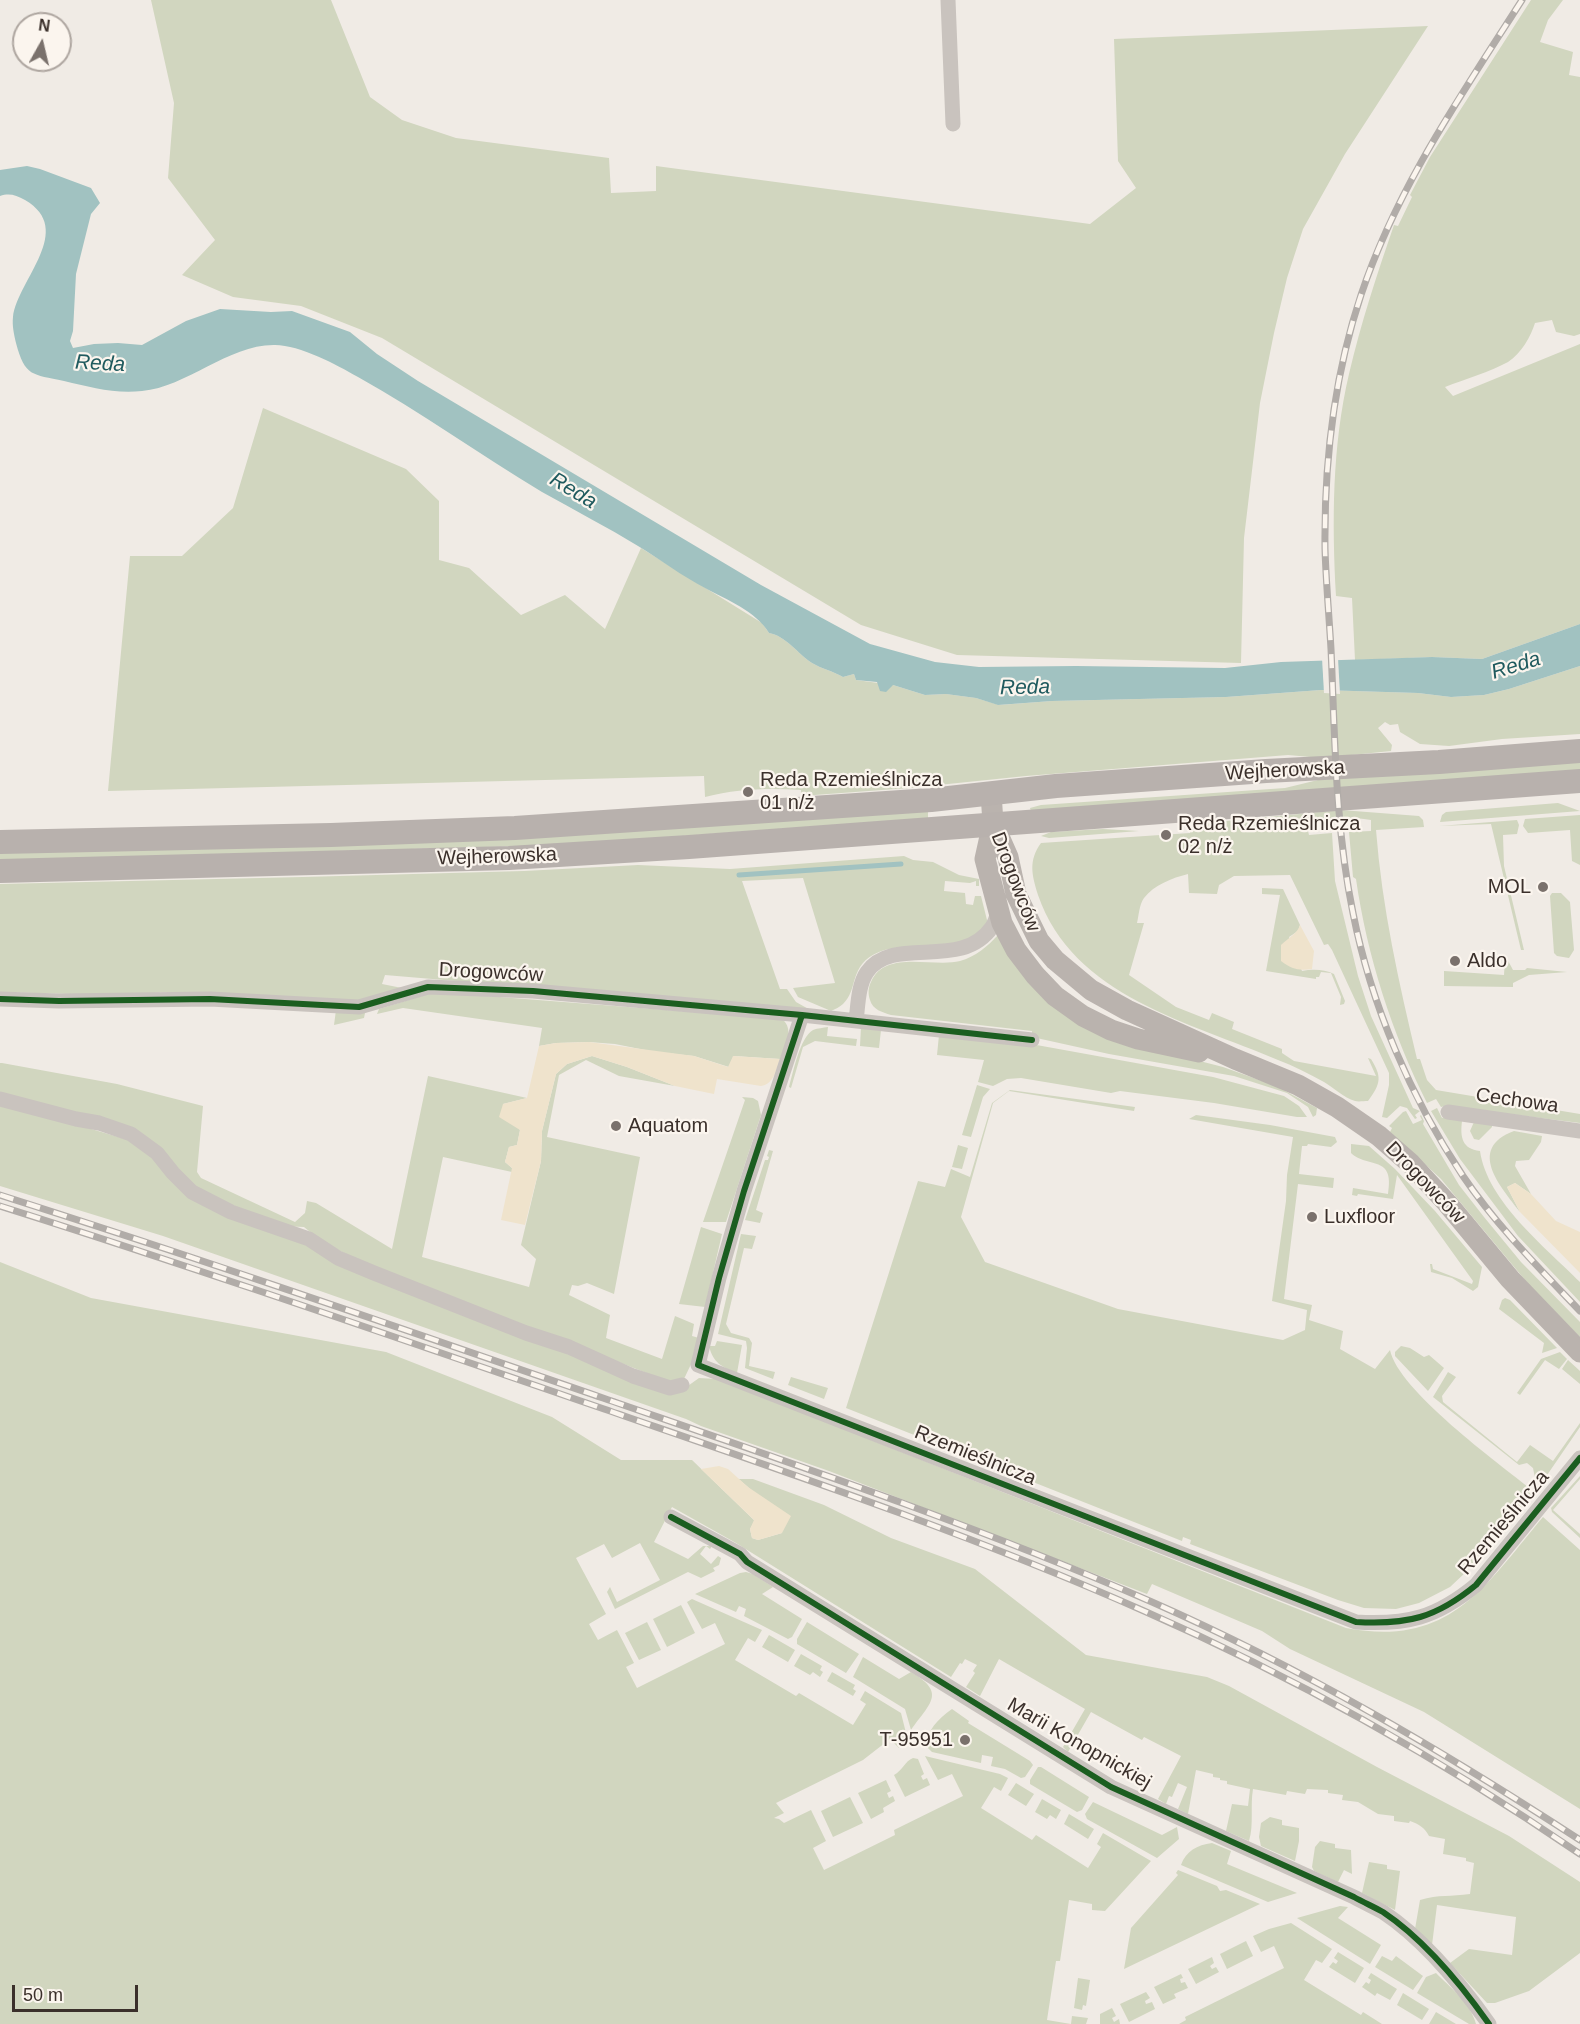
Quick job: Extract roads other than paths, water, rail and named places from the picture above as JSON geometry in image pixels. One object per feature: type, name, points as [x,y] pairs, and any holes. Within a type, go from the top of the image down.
[{"type":"main road","name":"Wejherowska","points":[[0,842],[331,835],[515,828],[779,811],[1068,785],[1266,771],[1428,763],[1580,751]]},
{"type":"main road","name":"Wejherowska","points":[[0,871],[509,858],[1580,781]]},
{"type":"street","points":[[948,0],[953,124]]},
{"type":"street","points":[[991,793],[993,824]]},
{"type":"street","name":"Drogowców","points":[[993,824],[985,859],[1002,923],[1016,950],[1055,996],[1083,1016],[1111,1030],[1138,1039],[1235,1059]]},
{"type":"street","name":"Drogowców","points":[[993,824],[1008,857],[1016,894],[1039,941],[1055,960],[1091,990],[1127,1010],[1298,1085],[1337,1107],[1379,1136],[1426,1179],[1510,1279],[1580,1352]]},
{"type":"street","name":"Drogowców","points":[[856,1021],[862,985],[867,972],[879,961],[892,956],[943,953],[963,949],[977,942],[993,927],[999,910]]},
{"type":"street","name":"Drogowców","points":[[0,999],[59,1001],[210,999],[359,1007],[428,987],[533,991],[802,1015]]},
{"type":"street","points":[[802,1015],[1032,1040]]},
{"type":"street","name":"Rzemieślnicza","points":[[802,1015],[744,1191],[719,1278],[698,1365],[1356,1622],[1408,1621],[1438,1611],[1458,1600],[1476,1585],[1580,1458]]},
{"type":"street","points":[[0,1099],[99,1123],[131,1134],[157,1153],[192,1192],[231,1212],[309,1239],[338,1258],[526,1333],[569,1347],[633,1376],[670,1388],[682,1385]]},
{"type":"street","name":"Cechowa","points":[[1448,1112],[1580,1131]]},
{"type":"street","name":"Marii Konopnickiej","points":[[671,1517],[740,1554],[747,1562],[1111,1786],[1383,1912],[1404,1928],[1435,1958],[1489,2024]]},
{"type":"water","name":"Reda","points":[[27,166],[91,188],[100,203],[91,214],[76,274],[73,331],[70,341],[73,348],[94,344],[142,345],[186,321],[220,309],[292,311],[350,332],[377,354],[418,381],[761,585],[870,644],[935,662],[979,667],[1225,668],[1281,662],[1432,657],[1482,659],[1580,624],[1580,666],[1509,689],[1484,695],[1451,697],[1418,693],[1321,690],[1226,697],[1052,701],[998,705],[976,698],[946,694],[925,695],[893,685],[886,692],[880,691],[877,682],[856,680],[854,674],[843,677],[812,663],[786,641],[769,633],[757,618],[740,607],[542,492],[381,390],[318,356],[285,346],[258,347],[241,351],[175,382],[142,391],[122,392],[102,389],[44,377],[31,372],[19,354],[13,317],[17,302],[40,256],[45,240],[45,226],[39,212],[25,200],[12,195],[0,196],[0,170]]},
{"type":"waterway","points":[[739,875],[901,864]]},
{"type":"railway","points":[[1522,0],[1432,142],[1393,217],[1361,295],[1344,357],[1332,420],[1326,484],[1325,561],[1339,814],[1353,913],[1370,982],[1410,1083],[1426,1115],[1463,1176],[1504,1229],[1580,1311]]},
{"type":"railway","points":[[0,1195],[302,1295],[742,1446],[948,1520],[1085,1573],[1208,1628],[1371,1712],[1580,1840]]},
{"type":"railway","points":[[0,1206],[303,1306],[740,1456],[1011,1555],[1201,1637],[1313,1693],[1422,1753],[1580,1854]]},
{"type":"place","name":"Reda Rzemieślnicza 01 n/ż","points":[[748,792]]},
{"type":"place","name":"Reda Rzemieślnicza 02 n/ż","points":[[1166,835]]},
{"type":"place","name":"MOL","points":[[1543,887]]},
{"type":"place","name":"Aldo","points":[[1455,961]]},
{"type":"place","name":"Aquatom","points":[[616,1126]]},
{"type":"place","name":"Luxfloor","points":[[1312,1217]]},
{"type":"place","name":"T-95951","points":[[965,1740]]}]
